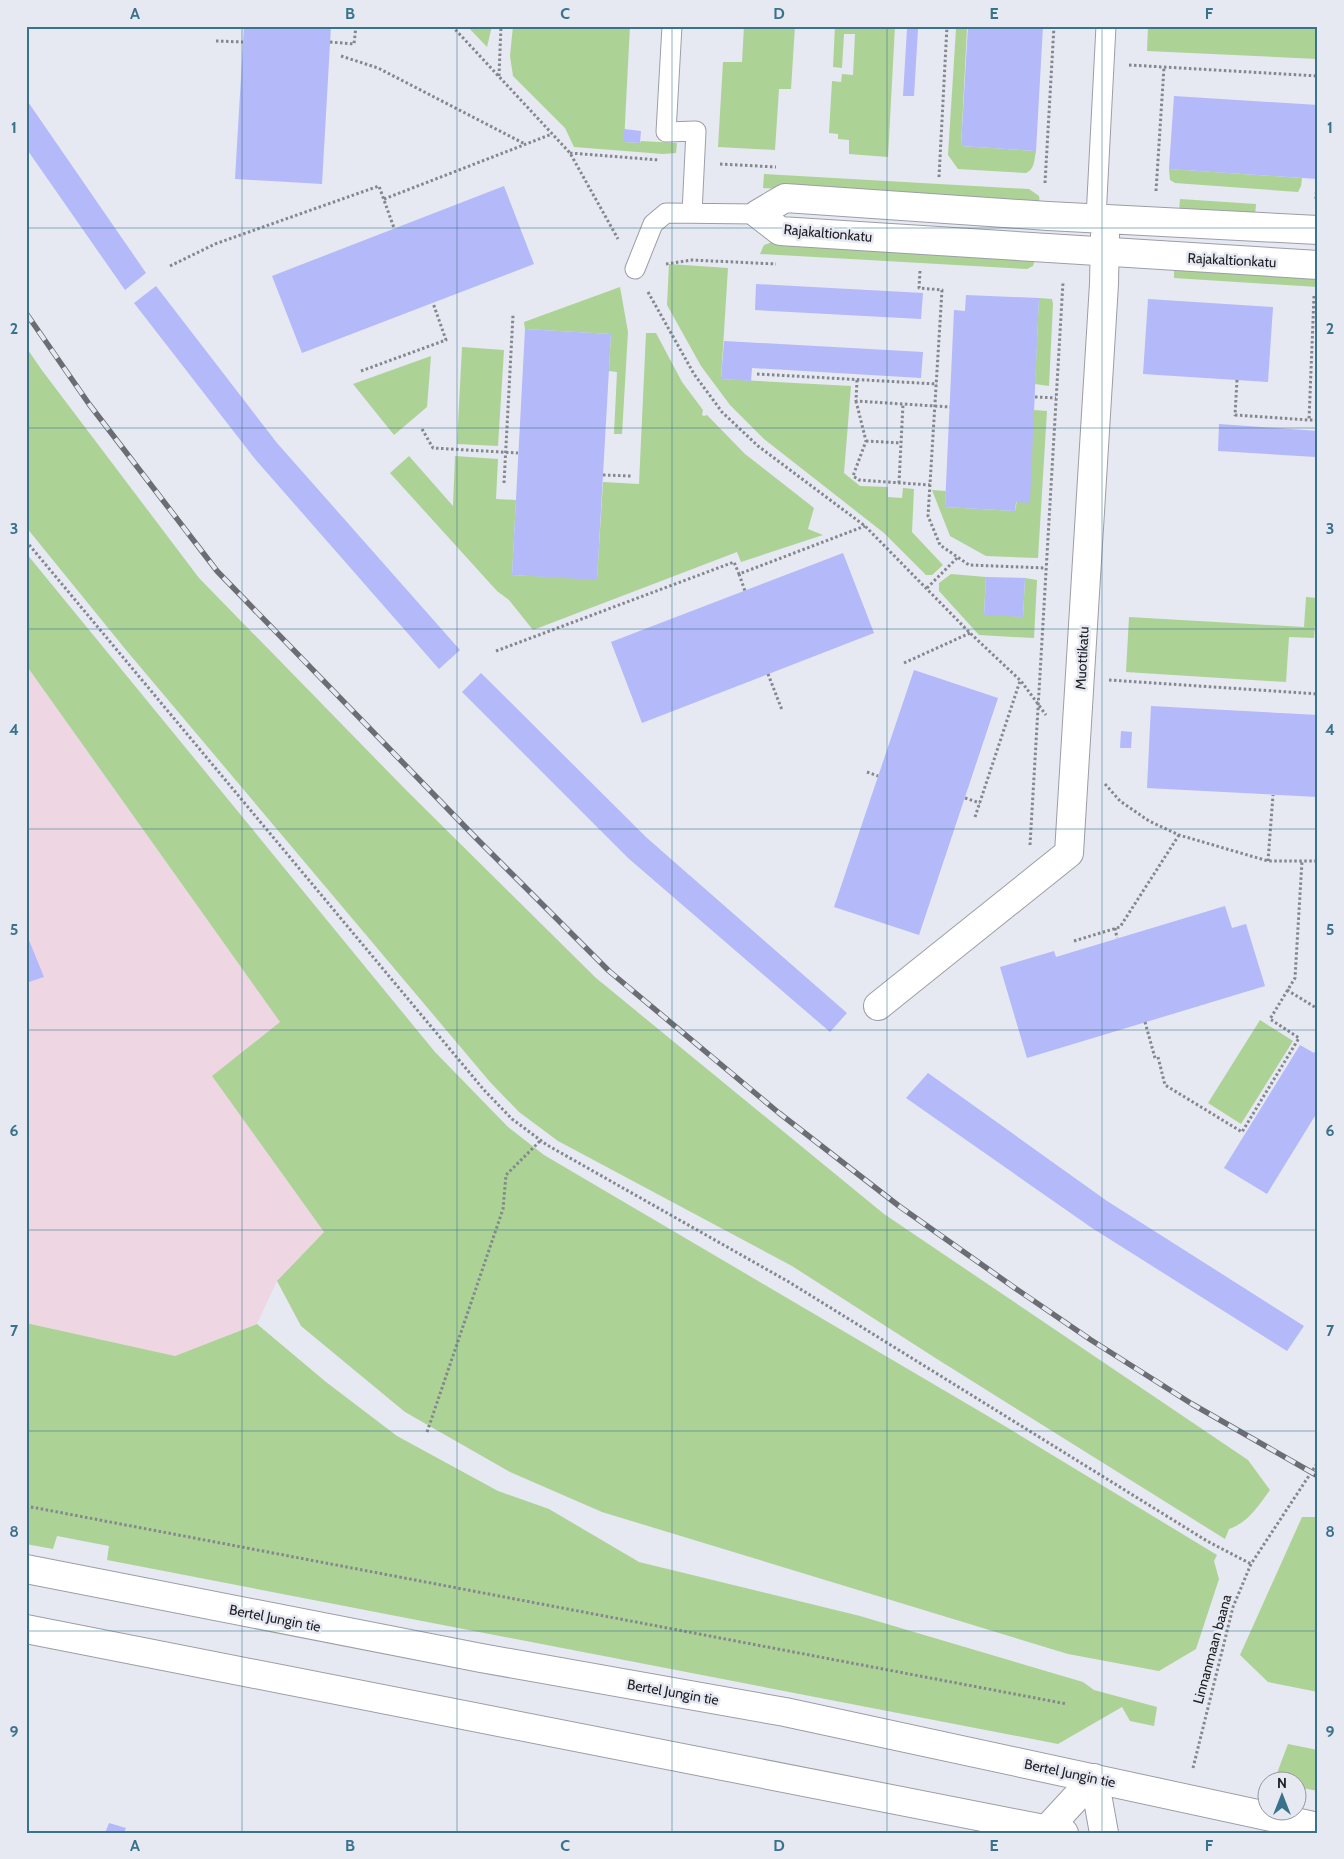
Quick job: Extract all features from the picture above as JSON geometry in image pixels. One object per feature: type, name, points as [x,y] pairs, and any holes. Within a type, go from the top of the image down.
[{"type":"main road","name":"Rajakaltionkatu","points":[[1318,230],[785,198],[758,214],[780,231],[1318,265]]},
{"type":"main road","name":"Muottikatu","points":[[878,1006],[1069,854],[1104,252],[1101,218]]},
{"type":"main road","name":"Bertel Jungin tie","points":[[26,1569],[480,1658],[785,1712],[1318,1827]]},
{"type":"main road","points":[[26,1629],[1053,1832],[1094,1778]]},
{"type":"main road","points":[[1094,1778],[1104,1833]]},
{"type":"lane","points":[[672,26],[666,132],[696,131],[692,213]]},
{"type":"lane","points":[[1101,218],[1106,26]]},
{"type":"lane","points":[[635,269],[653,224],[666,213],[758,214]]},
{"type":"path","points":[[330,42],[354,44],[356,26]]},
{"type":"path","points":[[452,26],[570,153],[694,374],[722,412],[758,446],[864,526],[970,633],[1021,681],[1076,754],[1120,801],[1149,821],[1179,835],[1268,861],[1318,861]]},
{"type":"path","points":[[499,77],[501,26]]},
{"type":"path","points":[[939,177],[947,26]]},
{"type":"path","points":[[1045,183],[1054,26]]},
{"type":"path","points":[[216,41],[243,42]]},
{"type":"path","points":[[341,56],[378,68],[525,144]]},
{"type":"path","points":[[1104,63],[1318,76]]},
{"type":"path","points":[[1154,221],[1164,67]]},
{"type":"path","points":[[384,200],[552,134]]},
{"type":"path","points":[[1316,200],[1317,179]]},
{"type":"path","points":[[170,266],[215,244],[379,186],[394,228]]},
{"type":"path","points":[[920,271],[919,288],[942,290],[928,516],[940,544],[970,565],[1046,568]]},
{"type":"path","points":[[1030,852],[1063,282]]},
{"type":"path","points":[[1309,420],[1314,295]]},
{"type":"path","points":[[362,371],[446,340],[433,303]]},
{"type":"path","points":[[504,483],[513,315]]},
{"type":"path","points":[[757,374],[937,384]]},
{"type":"path","points":[[857,380],[856,401],[866,441],[853,476],[859,480],[930,484]]},
{"type":"path","points":[[1237,380],[1235,415],[1318,420]]},
{"type":"path","points":[[1035,397],[1056,398]]},
{"type":"path","points":[[856,401],[950,407]]},
{"type":"path","points":[[899,483],[904,404]]},
{"type":"path","points":[[422,430],[433,448],[518,453]]},
{"type":"path","points":[[866,441],[901,443]]},
{"type":"path","points":[[603,475],[631,476]]},
{"type":"path","points":[[739,574],[864,526]]},
{"type":"path","points":[[26,541],[484,1090],[512,1118],[541,1140],[789,1282],[1207,1541],[1251,1564]]},
{"type":"path","points":[[926,588],[958,557]]},
{"type":"path","points":[[496,651],[734,562],[745,591]]},
{"type":"path","points":[[904,663],[970,633]]},
{"type":"path","points":[[768,674],[782,710]]},
{"type":"path","points":[[1106,680],[1318,694]]},
{"type":"path","points":[[975,817],[1021,681]]},
{"type":"path","points":[[867,772],[878,776]]},
{"type":"path","points":[[1268,861],[1273,794]]},
{"type":"path","points":[[964,798],[980,803]]},
{"type":"path","points":[[1074,941],[1120,927],[1179,835]]},
{"type":"path","points":[[1145,1022],[1165,1085],[1242,1132],[1299,1038],[1270,1019],[1295,978],[1302,861]]},
{"type":"path","points":[[1115,928],[1117,938]]},
{"type":"path","points":[[1288,990],[1318,1009]]},
{"type":"path","points":[[427,1432],[503,1209],[506,1175],[541,1140]]},
{"type":"path","name":"Linnanmaan baana","points":[[1192,1772],[1233,1607],[1251,1564],[1318,1462]]},
{"type":"path","points":[[26,1506],[1067,1704]]},
{"type":"shaded area","points":[[26,665],[280,1022],[212,1076],[324,1232],[277,1281],[257,1324],[175,1356],[26,1323]]},
{"type":"green space","points":[[467,26],[492,26],[487,47]]},
{"type":"green space","points":[[513,26],[630,26],[624,142],[677,143],[676,153],[663,154],[574,147],[565,128],[513,76],[510,56]]},
{"type":"green space","points":[[744,26],[795,26],[791,89],[779,89],[775,150],[718,147],[723,62],[742,62]]},
{"type":"green space","points":[[835,26],[895,26],[888,157],[849,154],[849,140],[838,139],[838,134],[829,133],[832,81],[841,82],[842,74],[853,75],[855,34],[844,34],[842,68],[833,67]]},
{"type":"green space","points":[[1148,26],[1318,26],[1318,59],[1147,51]]},
{"type":"green space","points":[[956,29],[967,29],[961,146],[1036,151],[1033,167],[1026,173],[958,169],[948,155]]},
{"type":"green space","points":[[1169,169],[1302,178],[1298,192],[1175,183],[1170,180]]},
{"type":"green space","points":[[764,174],[1029,189],[1039,196],[1040,204],[763,188]]},
{"type":"green space","points":[[1180,199],[1256,204],[1255,217],[1179,212]]},
{"type":"green space","points":[[775,241],[1036,256],[1033,266],[1027,269],[760,254],[764,245]]},
{"type":"green space","points":[[669,264],[728,268],[721,379],[851,386],[844,473],[860,486],[888,487],[888,497],[902,498],[903,488],[914,489],[912,532],[943,565],[932,575],[926,575],[884,533],[764,439],[730,405],[701,366],[667,305]]},
{"type":"green space","points":[[1174,265],[1318,273],[1318,287],[1174,278]]},
{"type":"green space","points":[[620,287],[628,332],[622,434],[614,434],[617,372],[609,371],[611,334],[525,329],[524,322]]},
{"type":"green space","points":[[1039,298],[1052,299],[1053,304],[1049,386],[1035,384]]},
{"type":"green space","points":[[646,333],[656,333],[682,382],[703,410],[702,415],[707,415],[745,454],[814,508],[808,529],[823,535],[741,562],[737,552],[533,630],[509,600],[497,591],[390,473],[409,456],[453,506],[455,456],[498,459],[496,499],[516,500],[512,575],[597,579],[603,482],[639,484]]},
{"type":"green space","points":[[26,347],[199,578],[406,790],[596,978],[884,1214],[1248,1460],[1270,1490],[1248,1518],[1229,1529],[1225,1539],[792,1266],[558,1141],[519,1112],[490,1082],[126,650],[26,527]]},
{"type":"green space","points":[[462,347],[504,350],[498,446],[457,444]]},
{"type":"green space","points":[[431,356],[427,407],[394,435],[353,384]]},
{"type":"green space","points":[[1034,410],[1047,411],[1038,558],[986,556],[950,536],[932,490],[946,491],[945,507],[1015,511]]},
{"type":"green space","points":[[26,553],[435,1052],[508,1127],[544,1155],[1003,1425],[1217,1555],[1214,1561],[1219,1579],[1196,1649],[1159,1671],[1068,1654],[602,1512],[510,1472],[405,1412],[301,1326],[277,1281],[324,1232],[212,1076],[280,1022],[26,665]]},
{"type":"green space","points":[[951,574],[986,577],[984,614],[1023,617],[1025,578],[1037,580],[1034,638],[979,635],[939,591],[939,583]]},
{"type":"green space","points":[[1306,597],[1317,598],[1314,638],[1289,637],[1286,682],[1126,672],[1129,617],[1304,627]]},
{"type":"green space","points":[[1260,1020],[1293,1041],[1241,1124],[1208,1103]]},
{"type":"green space","points":[[26,1323],[175,1356],[257,1324],[326,1382],[397,1436],[498,1491],[549,1509],[639,1562],[860,1616],[1083,1682],[1094,1690],[1157,1707],[1154,1726],[1130,1721],[1122,1707],[1058,1744],[107,1560],[109,1546],[57,1536],[53,1549],[26,1544]]},
{"type":"green space","points":[[1302,1517],[1318,1517],[1318,1692],[1268,1682],[1240,1655]]},
{"type":"green space","points":[[1288,1744],[1318,1750],[1318,1791],[1306,1789],[1306,1772],[1277,1772]]},
{"type":"building","points":[[244,26],[331,26],[322,184],[235,179]]},
{"type":"building","points":[[968,26],[1043,26],[1036,151],[961,146]]},
{"type":"building","points":[[907,29],[918,29],[914,96],[903,96]]},
{"type":"building","points":[[1174,96],[1318,105],[1318,179],[1169,169]]},
{"type":"building","points":[[26,99],[146,273],[125,290],[26,148]]},
{"type":"building","points":[[624,129],[641,131],[640,143],[624,142]]},
{"type":"building","points":[[504,186],[534,264],[302,353],[272,276]]},
{"type":"building","points":[[756,284],[923,293],[921,319],[755,310]]},
{"type":"building","points":[[156,286],[277,443],[460,650],[439,669],[255,459],[134,303]]},
{"type":"building","points":[[966,295],[1039,298],[1030,503],[1016,502],[1015,511],[945,507],[954,310],[965,311]]},
{"type":"building","points":[[1148,299],[1273,307],[1268,382],[1143,374]]},
{"type":"building","points":[[525,329],[611,334],[597,580],[512,575]]},
{"type":"building","points":[[724,341],[923,352],[921,378],[752,368],[751,381],[721,379]]},
{"type":"building","points":[[1219,424],[1318,431],[1316,457],[1218,451]]},
{"type":"building","points":[[843,553],[874,633],[642,723],[611,642]]},
{"type":"building","points":[[986,577],[1025,578],[1023,617],[984,615]]},
{"type":"building","points":[[914,670],[998,698],[919,935],[834,907]]},
{"type":"building","points":[[481,673],[647,838],[847,1013],[830,1032],[628,858],[462,692]]},
{"type":"building","points":[[1151,706],[1318,715],[1318,797],[1147,788]]},
{"type":"building","points":[[1121,731],[1132,732],[1131,748],[1120,748]]},
{"type":"building","points":[[1225,906],[1232,928],[1246,924],[1265,986],[1027,1058],[1000,967],[1054,951],[1056,957]]},
{"type":"building","points":[[26,933],[44,977],[26,983]]},
{"type":"building","points":[[1300,1045],[1314,1053],[1318,1047],[1318,1111],[1267,1194],[1224,1168]]},
{"type":"building","points":[[928,1073],[1107,1201],[1304,1326],[1287,1351],[1092,1228],[906,1098]]},
{"type":"building","points":[[109,1823],[126,1828],[124,1833],[105,1833]]},
{"type":"railway","points":[[26,313],[89,404],[217,571],[476,838],[609,971],[779,1113],[899,1206],[1091,1340],[1192,1404],[1318,1476]]}]
